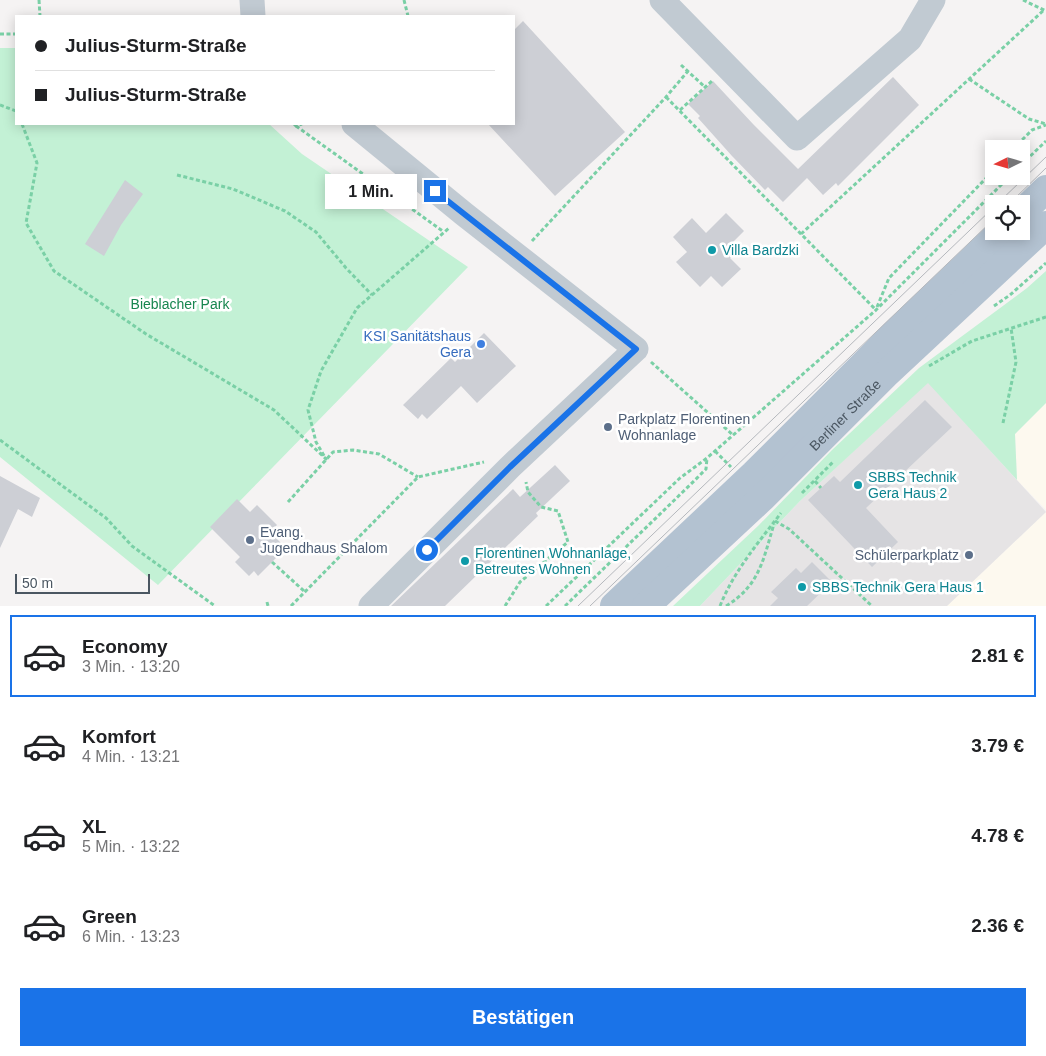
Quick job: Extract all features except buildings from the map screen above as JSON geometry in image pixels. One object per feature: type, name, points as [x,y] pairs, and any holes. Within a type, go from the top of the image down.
[{"type":"main road","name":"Berliner Straße","points":[[646,606],[762,498],[1038,225],[1046,189]]},
{"type":"main road","name":"Berliner Straße","points":[[614,606],[754,474],[893,335],[993,240]]},
{"type":"street","points":[[252,0],[253,15]]},
{"type":"street","points":[[662,0],[797,138],[910,39],[934,0]]},
{"type":"street","points":[[355,125],[464,214],[636,349],[510,467],[371,606]]},
{"type":"path","points":[[39,0],[40,15]]},
{"type":"path","points":[[404,0],[408,15]]},
{"type":"path","points":[[801,234],[1045,11],[1023,0]]},
{"type":"path","points":[[0,34],[15,34]]},
{"type":"path","points":[[680,110],[705,87],[681,64]]},
{"type":"path","points":[[518,256],[666,97],[688,70]]},
{"type":"path","points":[[969,79],[1029,119],[1046,124]]},
{"type":"path","points":[[666,97],[876,310]]},
{"type":"path","points":[[0,105],[15,111]]},
{"type":"path","points":[[1023,140],[1032,130],[1046,124]]},
{"type":"path","points":[[22,125],[37,163],[26,223],[54,271],[146,334],[274,410],[326,459]]},
{"type":"path","points":[[295,125],[444,232]]},
{"type":"path","points":[[1030,156],[1046,141]]},
{"type":"path","points":[[177,176],[234,189],[285,211],[316,232],[372,295]]},
{"type":"path","points":[[876,310],[889,278],[985,179]]},
{"type":"path","points":[[546,606],[680,478],[707,458],[876,310],[1001,185]]},
{"type":"path","points":[[326,459],[316,442],[308,410],[321,371],[357,308],[464,214]]},
{"type":"path","points":[[926,368],[972,341],[1046,317]]},
{"type":"path","points":[[1003,423],[1016,362],[1011,328]]},
{"type":"path","points":[[636,349],[733,435]]},
{"type":"path","points":[[0,440],[106,518],[132,546],[215,606]]},
{"type":"path","points":[[288,502],[333,452],[353,450],[379,454],[418,477]]},
{"type":"path","points":[[565,606],[706,469],[707,458]]},
{"type":"path","points":[[800,494],[834,460]]},
{"type":"path","points":[[291,606],[418,477],[487,462],[510,467],[525,478],[528,492],[541,507],[558,511],[568,542],[520,582],[505,606]]},
{"type":"path","points":[[815,481],[821,488]]},
{"type":"path","points":[[720,606],[728,586],[749,553],[786,506]]},
{"type":"path","points":[[726,606],[741,596],[760,570],[775,521]]},
{"type":"path","points":[[789,529],[872,606]]},
{"type":"path","points":[[272,562],[304,591]]},
{"type":"shaded area","points":[[928,382],[1046,512],[947,606],[700,606],[800,501]]},
{"type":"shaded area","points":[[1046,403],[1046,510],[1017,480],[1015,434]]},
{"type":"shaded area","points":[[1046,512],[1046,606],[947,606]]},
{"type":"green space","name":"Bieblacher Park","points":[[0,48],[15,48],[15,125],[270,125],[302,154],[468,267],[158,585],[0,457]]},
{"type":"green space","points":[[1046,271],[1046,403],[1015,434],[1017,480],[928,383],[800,501],[700,606],[673,606],[759,525],[832,450],[919,368],[1027,288]]},
{"type":"tram line","points":[[1006,195],[1046,157]]},
{"type":"tram line","points":[[1018,195],[1046,168]]},
{"type":"tram line","points":[[578,606],[985,216]]},
{"type":"tram line","points":[[590,606],[985,228]]},
{"type":"place","name":"Villa Bardzki","points":[[712,250]]},
{"type":"place","name":"KSI Sanitätshaus Gera","points":[[481,344]]},
{"type":"place","name":"Parkplatz Florentinen Wohnanlage","points":[[608,427]]},
{"type":"place","name":"SBBS Technik Gera Haus 2","points":[[858,485]]},
{"type":"place","name":"Evang. Jugendhaus Shalom","points":[[250,540]]},
{"type":"place","name":"Schülerparkplatz","points":[[969,555]]},
{"type":"place","name":"Florentinen Wohnanlage, Betreutes Wohnen","points":[[465,561]]},
{"type":"place","name":"SBBS Technik Gera Haus 1","points":[[802,587]]},
{"type":"route","points":[[427,550],[510,467],[636,349],[435,191]]}]
